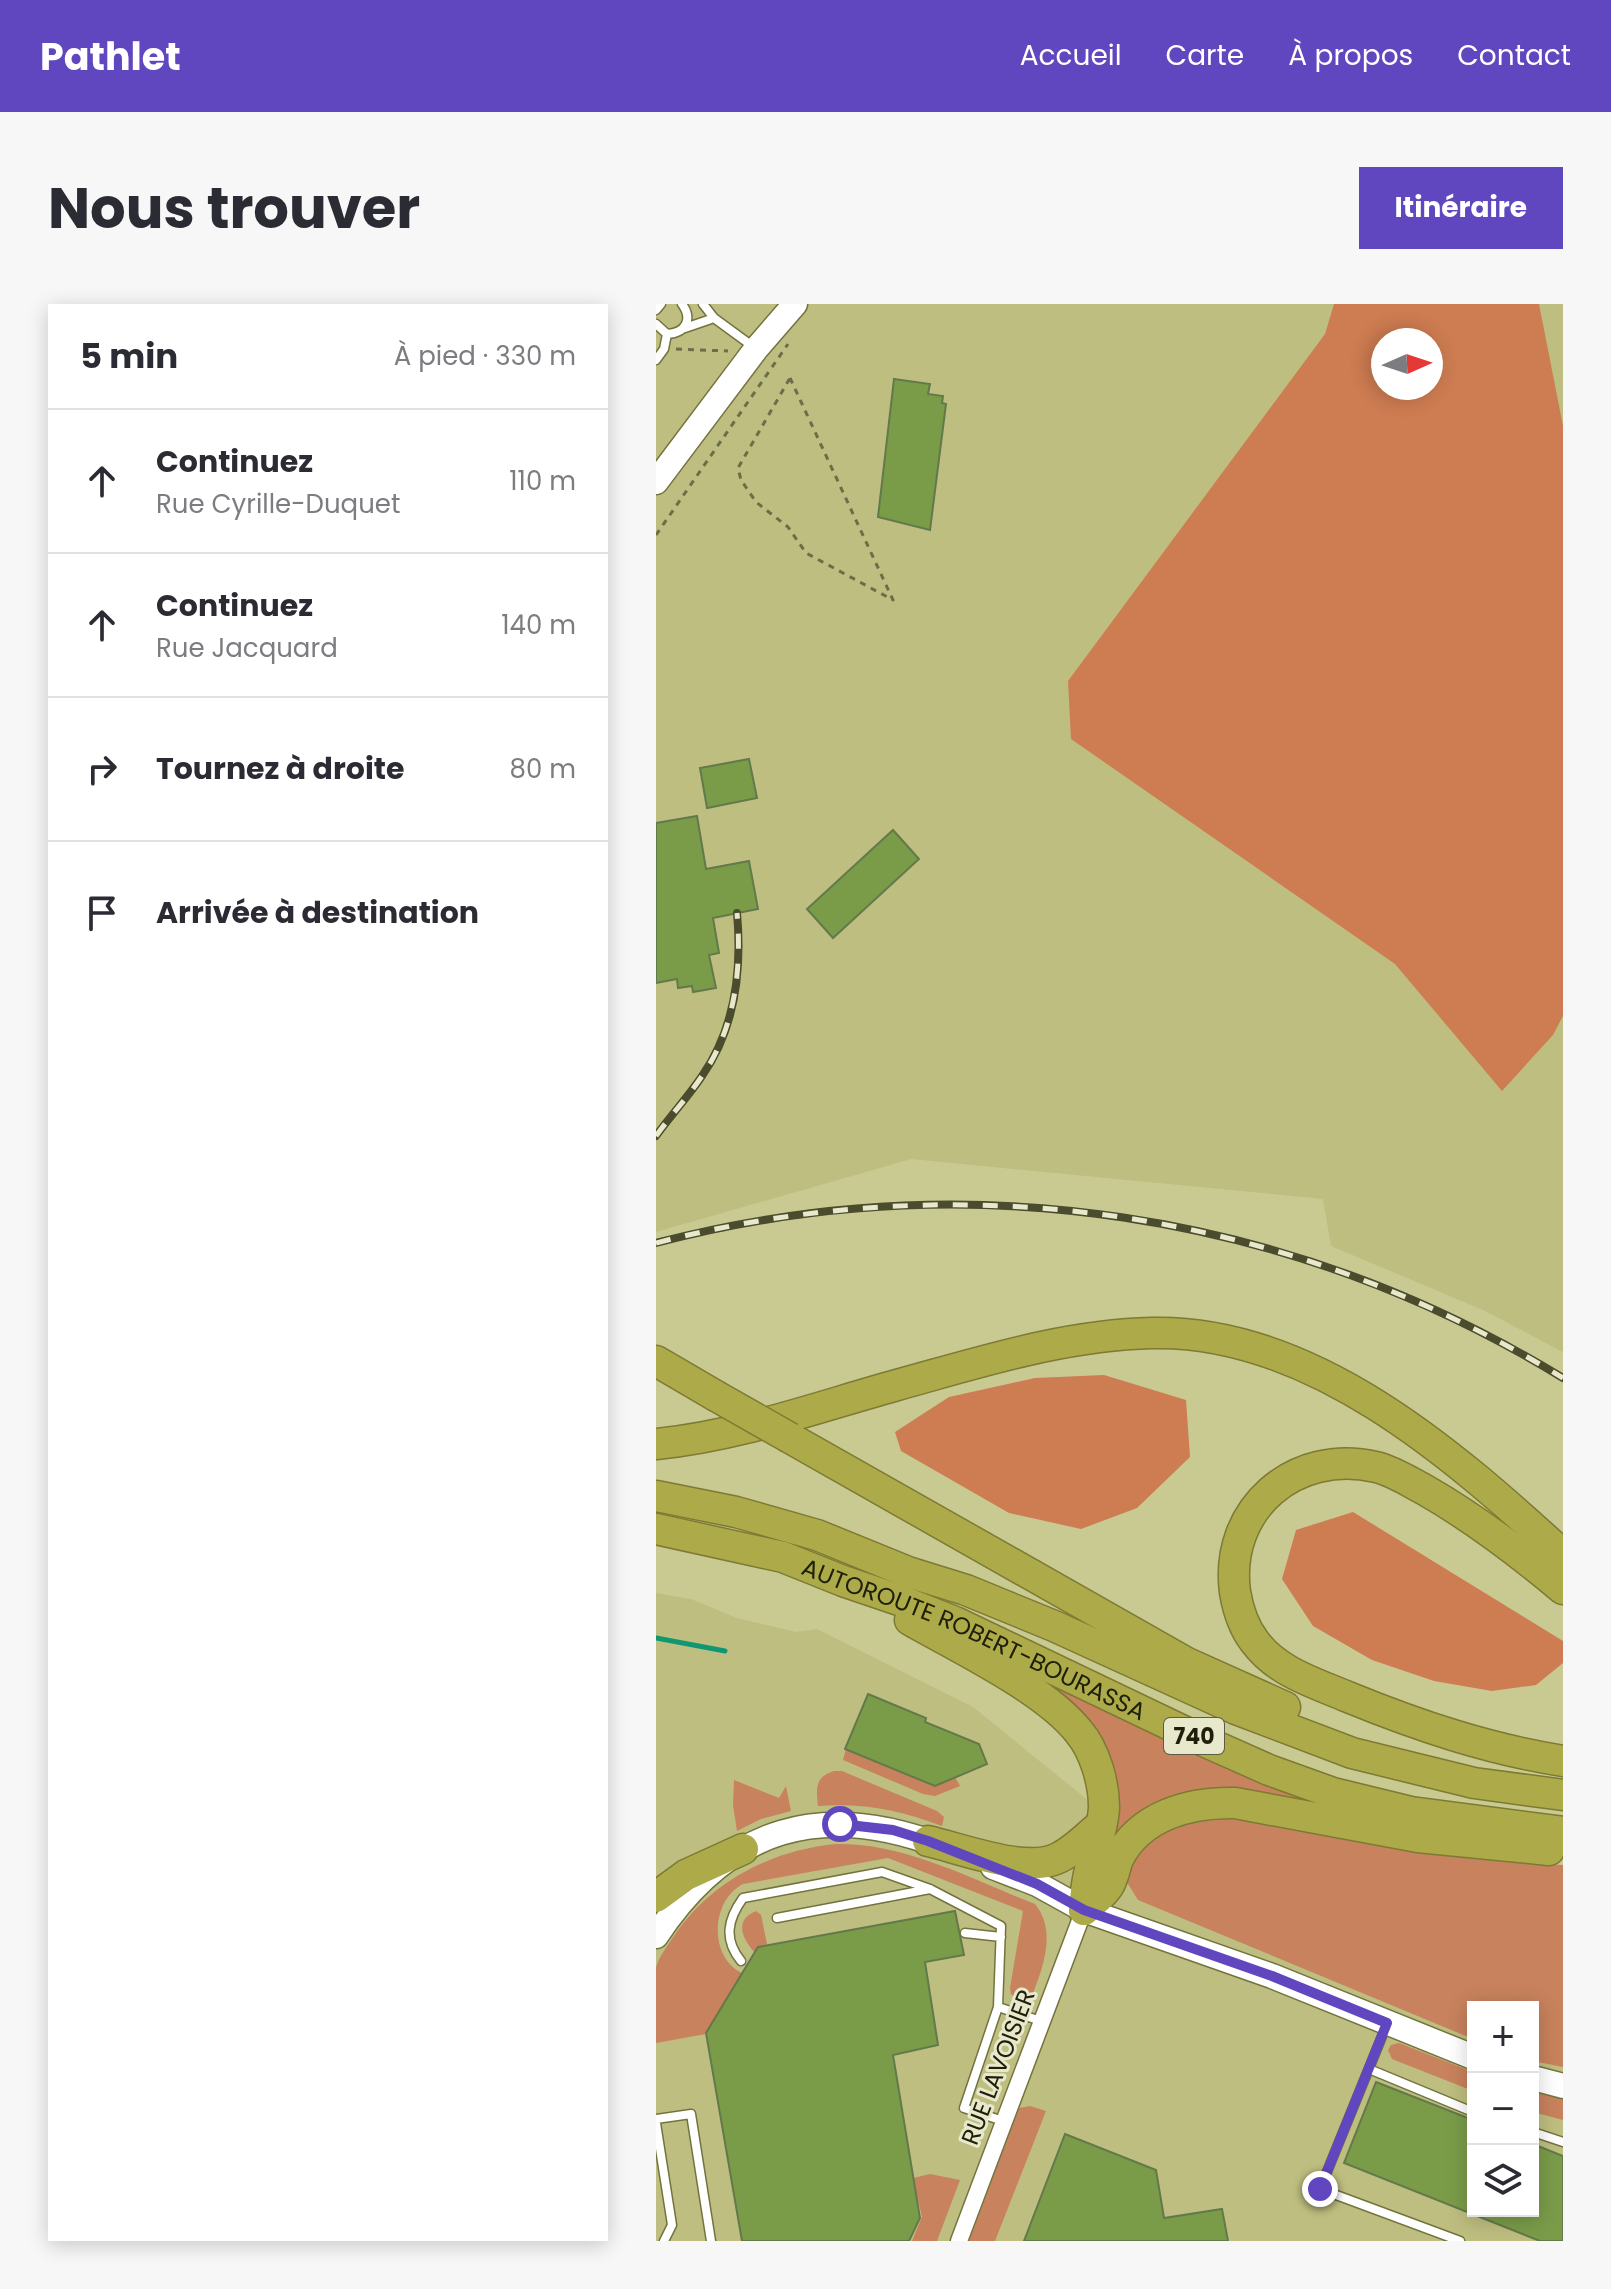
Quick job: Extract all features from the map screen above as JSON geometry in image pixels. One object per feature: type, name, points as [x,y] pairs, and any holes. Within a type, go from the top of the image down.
[{"type":"highway","points":[[656,1444],[726,1433],[1024,1350],[1099,1336],[1191,1334],[1236,1342],[1272,1354],[1306,1366],[1345,1387],[1410,1429],[1469,1473],[1563,1555]]},
{"type":"highway","points":[[656,1361],[1187,1663],[1296,1712],[1352,1753]]},
{"type":"highway","points":[[1563,1589],[1451,1505],[1409,1481],[1378,1468],[1346,1462],[1312,1468],[1285,1479],[1258,1503],[1241,1529],[1233,1575],[1243,1622],[1255,1643],[1275,1662],[1299,1676],[1435,1731],[1481,1745],[1563,1761]]},
{"type":"highway","name":"AUTOROUTE ROBERT-BOURASSA","points":[[656,1496],[736,1512],[817,1535],[908,1572],[966,1590],[1054,1626],[1236,1709],[1352,1753],[1474,1783],[1563,1795]]},
{"type":"highway","name":"AUTOROUTE ROBERT-BOURASSA","points":[[656,1529],[783,1557],[955,1622],[1206,1742],[1269,1770],[1333,1793],[1411,1812],[1563,1832]]},
{"type":"highway","points":[[843,1581],[1021,1684],[1053,1707],[1080,1733],[1094,1759],[1104,1808],[1084,1910]]},
{"type":"highway","points":[[1084,1910],[1109,1886],[1118,1859],[1137,1833],[1162,1817],[1211,1802],[1235,1803],[1418,1837],[1499,1847],[1563,1850]]},
{"type":"highway","points":[[928,1841],[1019,1863],[1038,1863],[1066,1854],[1101,1825]]},
{"type":"highway","points":[[656,1897],[686,1875],[743,1849]]},
{"type":"main road","points":[[656,482],[756,349],[795,304]]},
{"type":"main road","points":[[656,1936],[690,1890],[714,1867],[743,1849],[791,1831],[840,1824],[893,1830],[1037,1884],[1084,1910],[1272,1976],[1467,2055]]},
{"type":"main road","points":[[1539,2080],[1563,2086]]},
{"type":"street","name":"RUE LAVOISIER","points":[[959,2241],[1084,1910]]},
{"type":"lane","points":[[656,310],[661,304]]},
{"type":"lane","points":[[682,304],[688,321],[684,329]]},
{"type":"lane","points":[[703,304],[714,318],[756,349]]},
{"type":"lane","points":[[656,324],[667,334],[714,318]]},
{"type":"lane","points":[[656,360],[664,349],[667,334]]},
{"type":"lane","points":[[741,1961],[733,1952],[727,1930],[734,1910],[743,1898],[882,1872],[930,1889],[1001,1926],[998,2007],[964,2108],[1003,2121]]},
{"type":"lane","points":[[777,1918],[930,1889]]},
{"type":"lane","points":[[965,1933],[1001,1937]]},
{"type":"lane","points":[[998,2007],[1041,2021]]},
{"type":"lane","points":[[1387,2023],[1320,2189],[1460,2241]]},
{"type":"lane","points":[[1369,2069],[1467,2110]]},
{"type":"lane","points":[[664,2241],[672,2225],[656,2121],[691,2114],[711,2241]]},
{"type":"lane","points":[[1539,2134],[1563,2142]]},
{"type":"path","points":[[656,535],[788,345]]},
{"type":"path","points":[[664,349],[729,351]]},
{"type":"path","points":[[790,378],[893,600],[806,553],[788,527],[756,502],[741,480],[738,468],[790,378]]},
{"type":"shaded area","points":[[656,304],[1563,304],[1563,1352],[1483,1310],[1331,1246],[1323,1199],[911,1159],[656,1232]]},
{"type":"shaded area","points":[[1334,304],[1539,304],[1563,426],[1563,1016],[1553,1035],[1502,1091],[1395,964],[1071,739],[1068,681],[1325,334]]},
{"type":"shaded area","points":[[1104,1375],[1186,1400],[1190,1457],[1137,1508],[1081,1529],[1009,1513],[901,1451],[895,1432],[949,1397],[1035,1378]]},
{"type":"shaded area","points":[[1353,1512],[1563,1641],[1563,1663],[1536,1685],[1492,1691],[1434,1681],[1372,1660],[1313,1626],[1282,1579],[1296,1530]]},
{"type":"shaded area","points":[[656,1593],[691,1599],[737,1618],[796,1632],[817,1629],[973,1707],[1148,1849],[1563,1895],[1563,2241],[656,2241]]},
{"type":"shaded area","points":[[1052,1684],[1358,1813],[1227,1792],[1114,1843],[1113,1817],[1048,1689]]},
{"type":"shaded area","points":[[846,1749],[955,1777],[960,1786],[935,1796],[923,1794],[843,1760]]},
{"type":"shaded area","points":[[842,1771],[937,1811],[944,1817],[942,1826],[882,1809],[818,1806],[818,1784],[823,1776]]},
{"type":"shaded area","points":[[734,1780],[779,1798],[786,1786],[791,1811],[761,1819],[737,1831],[733,1805]]},
{"type":"shaded area","points":[[1221,1814],[1438,1855],[1563,1865],[1563,2067],[1539,2062],[1539,2001],[1467,2001],[1467,2037],[1138,1900],[1125,1879],[1134,1860],[1172,1824]]},
{"type":"shaded area","points":[[836,1844],[888,1849],[913,1856],[1035,1904],[1042,1915],[1047,1937],[1044,1961],[1032,1996],[1019,2001],[1011,1994],[1010,1988],[1023,1911],[888,1858],[743,1884],[732,1892],[719,1916],[719,1943],[731,1966],[742,1973],[706,2034],[656,2043],[656,1968],[689,1917],[725,1884],[766,1861],[812,1847]]},
{"type":"shaded area","points":[[756,1911],[761,1915],[767,1944],[754,1952],[742,1930],[745,1919]]},
{"type":"shaded area","points":[[1399,2043],[1467,2070],[1467,2089],[1392,2059],[1388,2050],[1391,2045]]},
{"type":"shaded area","points":[[1539,2093],[1563,2099],[1563,2120],[1539,2114]]},
{"type":"shaded area","points":[[1030,2106],[1046,2111],[995,2241],[969,2241],[1019,2108]]},
{"type":"shaded area","points":[[930,2174],[960,2180],[937,2241],[912,2241],[922,2217],[913,2178]]},
{"type":"building","points":[[894,379],[930,384],[928,394],[943,396],[942,403],[946,404],[930,530],[878,517]]},
{"type":"building","points":[[749,759],[757,798],[707,808],[700,768]]},
{"type":"building","points":[[697,816],[706,869],[749,861],[758,909],[713,918],[719,953],[709,955],[716,988],[693,992],[692,986],[678,988],[677,979],[656,983],[656,823]]},
{"type":"building","points":[[893,830],[919,859],[833,938],[807,909]]},
{"type":"building","points":[[868,1694],[979,1744],[987,1764],[935,1786],[845,1749]]},
{"type":"building","points":[[955,1911],[964,1955],[925,1962],[938,2045],[893,2055],[920,2218],[909,2241],[742,2241],[706,2033],[758,1947]]},
{"type":"building","points":[[1376,2082],[1467,2118],[1467,2212],[1344,2163]]},
{"type":"building","points":[[1065,2134],[1156,2170],[1164,2218],[1222,2209],[1228,2241],[1024,2241]]},
{"type":"building","points":[[1539,2146],[1563,2156],[1563,2241],[1540,2241],[1480,2217],[1539,2217]]},
{"type":"waterway","points":[[656,1638],[725,1651]]},
{"type":"railway","points":[[656,1136],[702,1076],[722,1039],[737,977],[737,913]]},
{"type":"railway","points":[[656,1243],[773,1219],[890,1206],[1007,1206],[1123,1218],[1238,1241],[1350,1275],[1458,1321],[1563,1378]]},
{"type":"route","points":[[840,1824],[893,1830],[928,1841],[1037,1884],[1084,1910],[1272,1976],[1387,2023],[1320,2189]]}]
